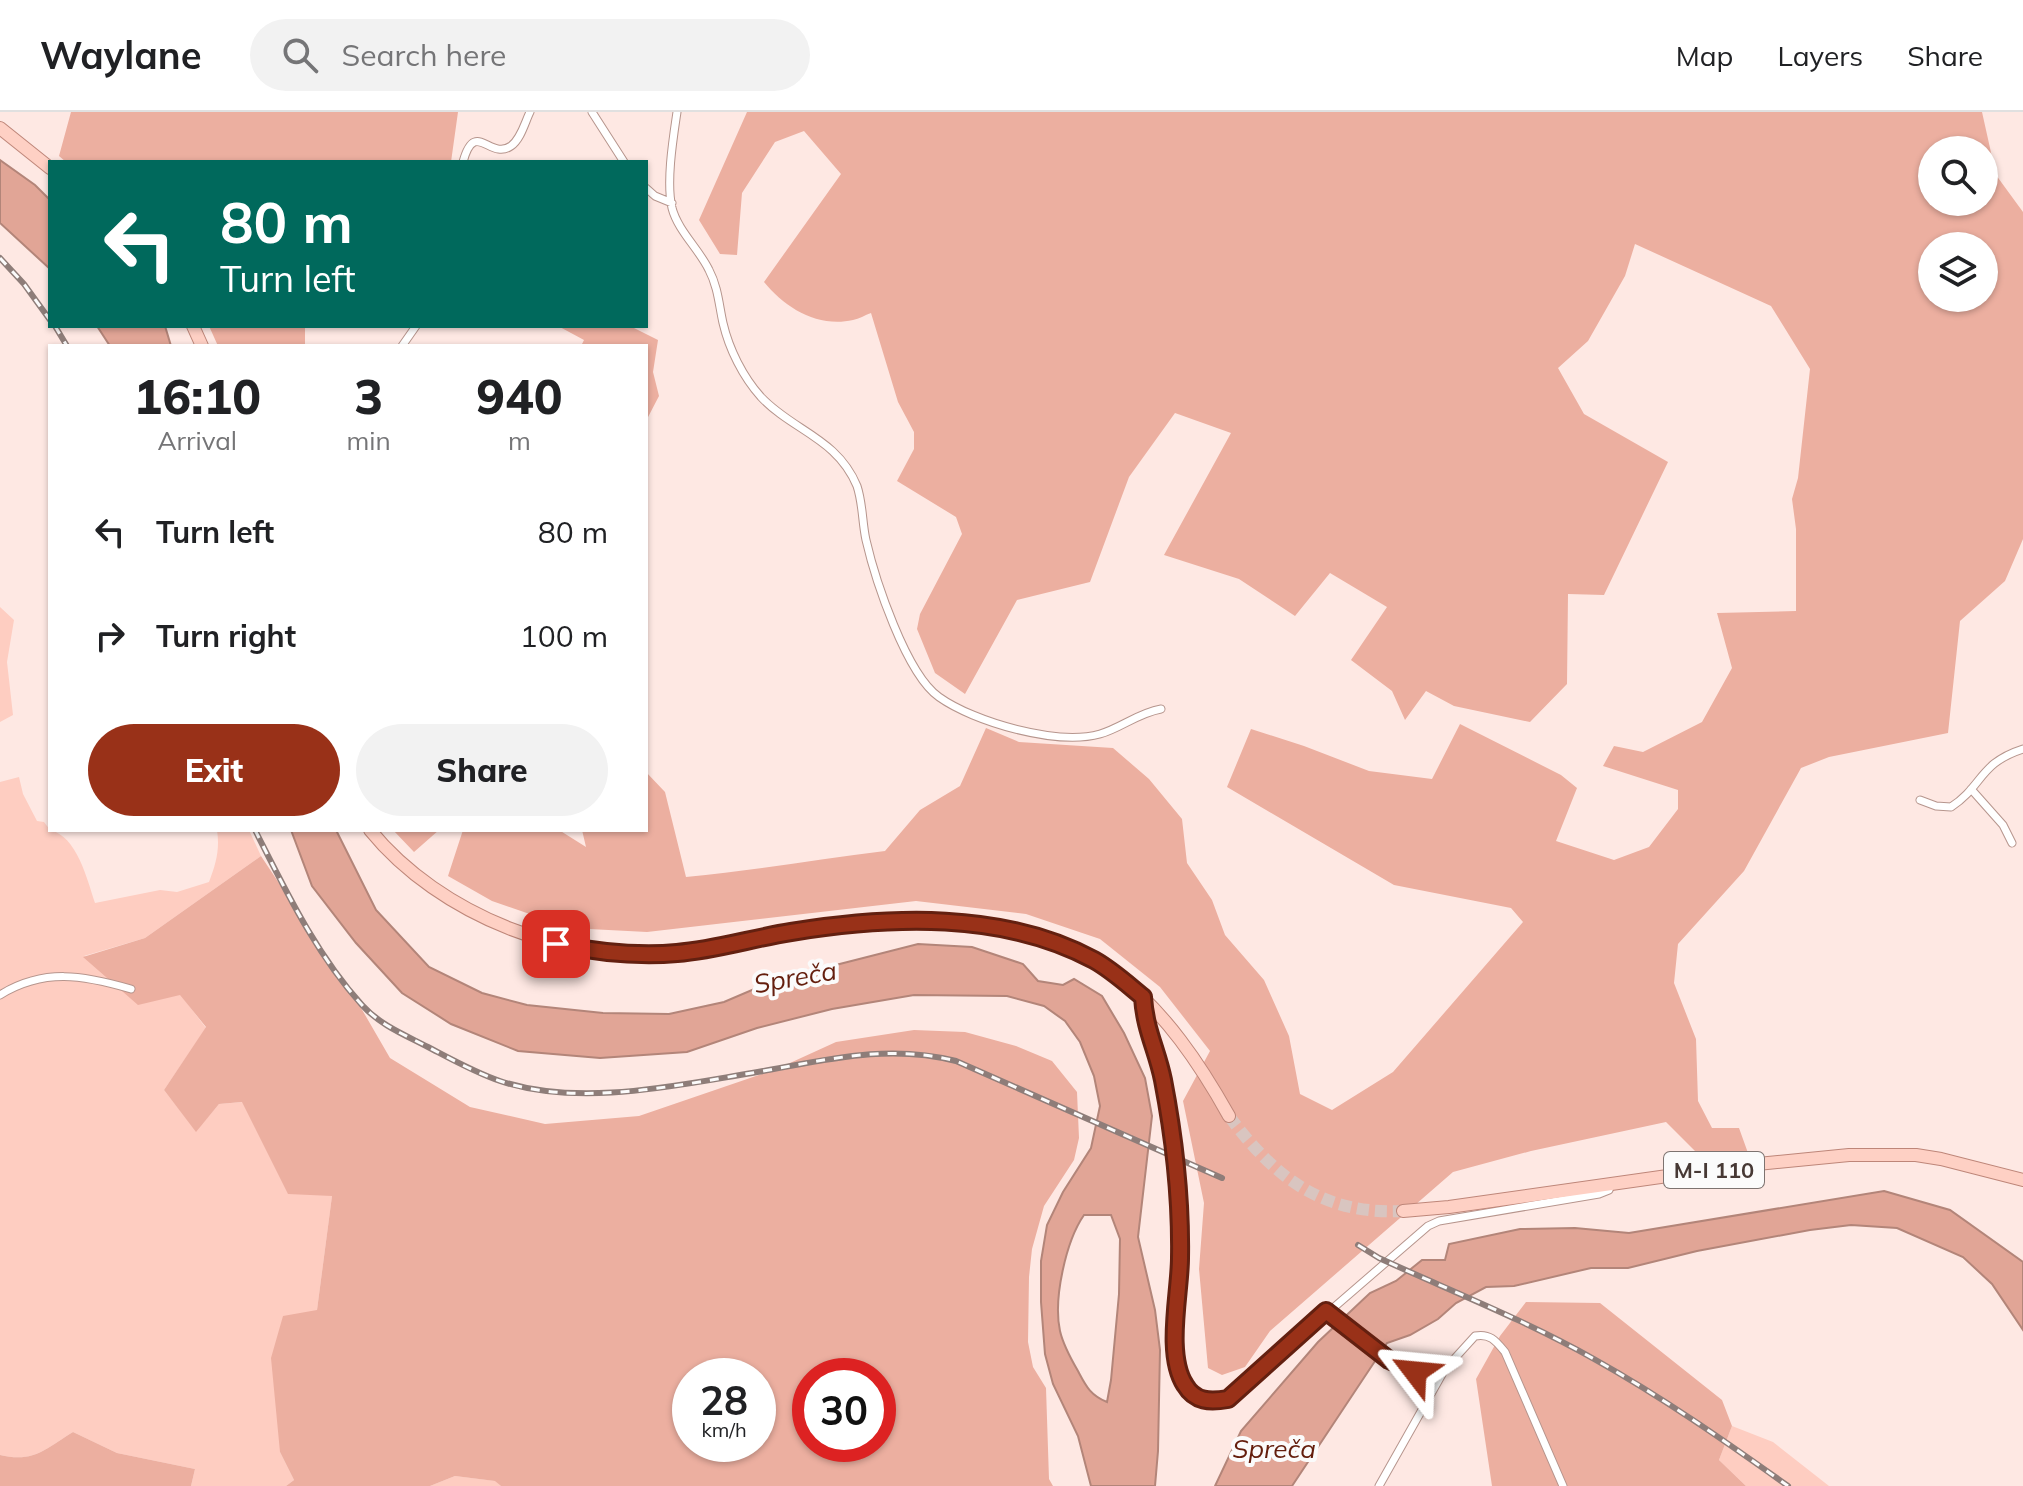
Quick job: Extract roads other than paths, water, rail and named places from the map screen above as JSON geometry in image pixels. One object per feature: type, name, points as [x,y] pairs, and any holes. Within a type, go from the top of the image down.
[{"type":"main road","points":[[0,128],[48,166]]},
{"type":"main road","points":[[372,832],[410,871],[450,898],[495,922],[556,944],[618,954],[677,953],[860,923],[920,920],[972,924],[1067,948],[1094,960],[1143,997],[1206,1074],[1229,1116]]},
{"type":"main road","name":"M-I 110","points":[[1403,1211],[1810,1158],[1885,1154],[1941,1159],[2023,1180]]},
{"type":"street","points":[[464,160],[467,147],[473,142],[480,141],[502,149],[510,147],[530,112]]},
{"type":"street","points":[[592,112],[623,160]]},
{"type":"street","points":[[677,112],[672,203],[681,227],[716,285],[726,334],[746,379],[763,400],[822,440],[848,469],[862,504],[866,538],[889,610],[901,641],[930,690],[954,706],[993,724],[1058,736],[1102,734],[1137,716],[1161,709]]},
{"type":"street","points":[[648,190],[672,203]]},
{"type":"street","points":[[1920,800],[1951,807],[1971,789],[1985,769],[2002,756],[2023,749]]},
{"type":"street","points":[[1971,789],[2003,825],[2012,843]]},
{"type":"street","points":[[0,995],[15,986],[46,976],[81,978],[131,989]]},
{"type":"street","points":[[1143,997],[1145,1023],[1163,1076],[1176,1179],[1180,1258],[1176,1353],[1183,1384],[1203,1400],[1214,1402],[1228,1399],[1326,1311],[1428,1226],[1439,1221],[1599,1194],[1609,1190],[1611,1184]]},
{"type":"street","points":[[1326,1311],[1389,1360],[1415,1372],[1445,1369]]},
{"type":"street","points":[[1379,1486],[1445,1369],[1475,1336],[1491,1336],[1505,1352],[1563,1486]]},
{"type":"water","points":[[0,160],[48,198],[48,267],[0,223]]},
{"type":"water","points":[[98,328],[166,328],[170,344],[109,344]]},
{"type":"water","points":[[292,832],[337,832],[376,910],[429,967],[482,993],[527,1005],[603,1013],[669,1014],[724,1002],[773,981],[918,944],[972,947],[1023,964],[1038,981],[1063,985],[1074,979],[1102,996],[1145,1078],[1152,1116],[1138,1237],[1155,1310],[1160,1350],[1155,1486],[1091,1486],[1078,1436],[1053,1384],[1045,1354],[1041,1261],[1047,1225],[1063,1192],[1091,1148],[1100,1106],[1094,1076],[1080,1042],[1065,1021],[1044,1006],[1007,996],[914,995],[832,1009],[757,1028],[687,1052],[600,1058],[518,1051],[451,1024],[402,993],[356,943],[312,886]],"holes":[[[1084,1215],[1111,1215],[1120,1239],[1119,1294],[1107,1402],[1089,1390],[1070,1356],[1060,1331],[1058,1303],[1067,1255]]]},
{"type":"water","name":"Spreča","points":[[1884,1191],[1950,1210],[2023,1262],[2023,1330],[1992,1284],[1963,1257],[1897,1228],[1851,1225],[1810,1230],[1697,1251],[1628,1268],[1591,1268],[1514,1286],[1486,1287],[1456,1303],[1438,1319],[1410,1335],[1387,1343],[1292,1486],[1215,1486],[1241,1431],[1318,1342],[1370,1293],[1396,1281],[1422,1260],[1445,1260],[1449,1244],[1520,1229],[1575,1228],[1629,1233]]},
{"type":"tunnel","points":[[1229,1116],[1264,1158],[1303,1188],[1349,1207],[1403,1211]]},
{"type":"railway","points":[[0,258],[48,317]]},
{"type":"railway","points":[[56,328],[66,344]]},
{"type":"railway","points":[[256,832],[316,943],[362,1005],[393,1029],[500,1081],[561,1093],[626,1092],[854,1056],[930,1056],[956,1061],[1222,1178]]},
{"type":"railway","points":[[1358,1245],[1379,1258],[1515,1319],[1594,1359],[1669,1404],[1788,1486]]}]
